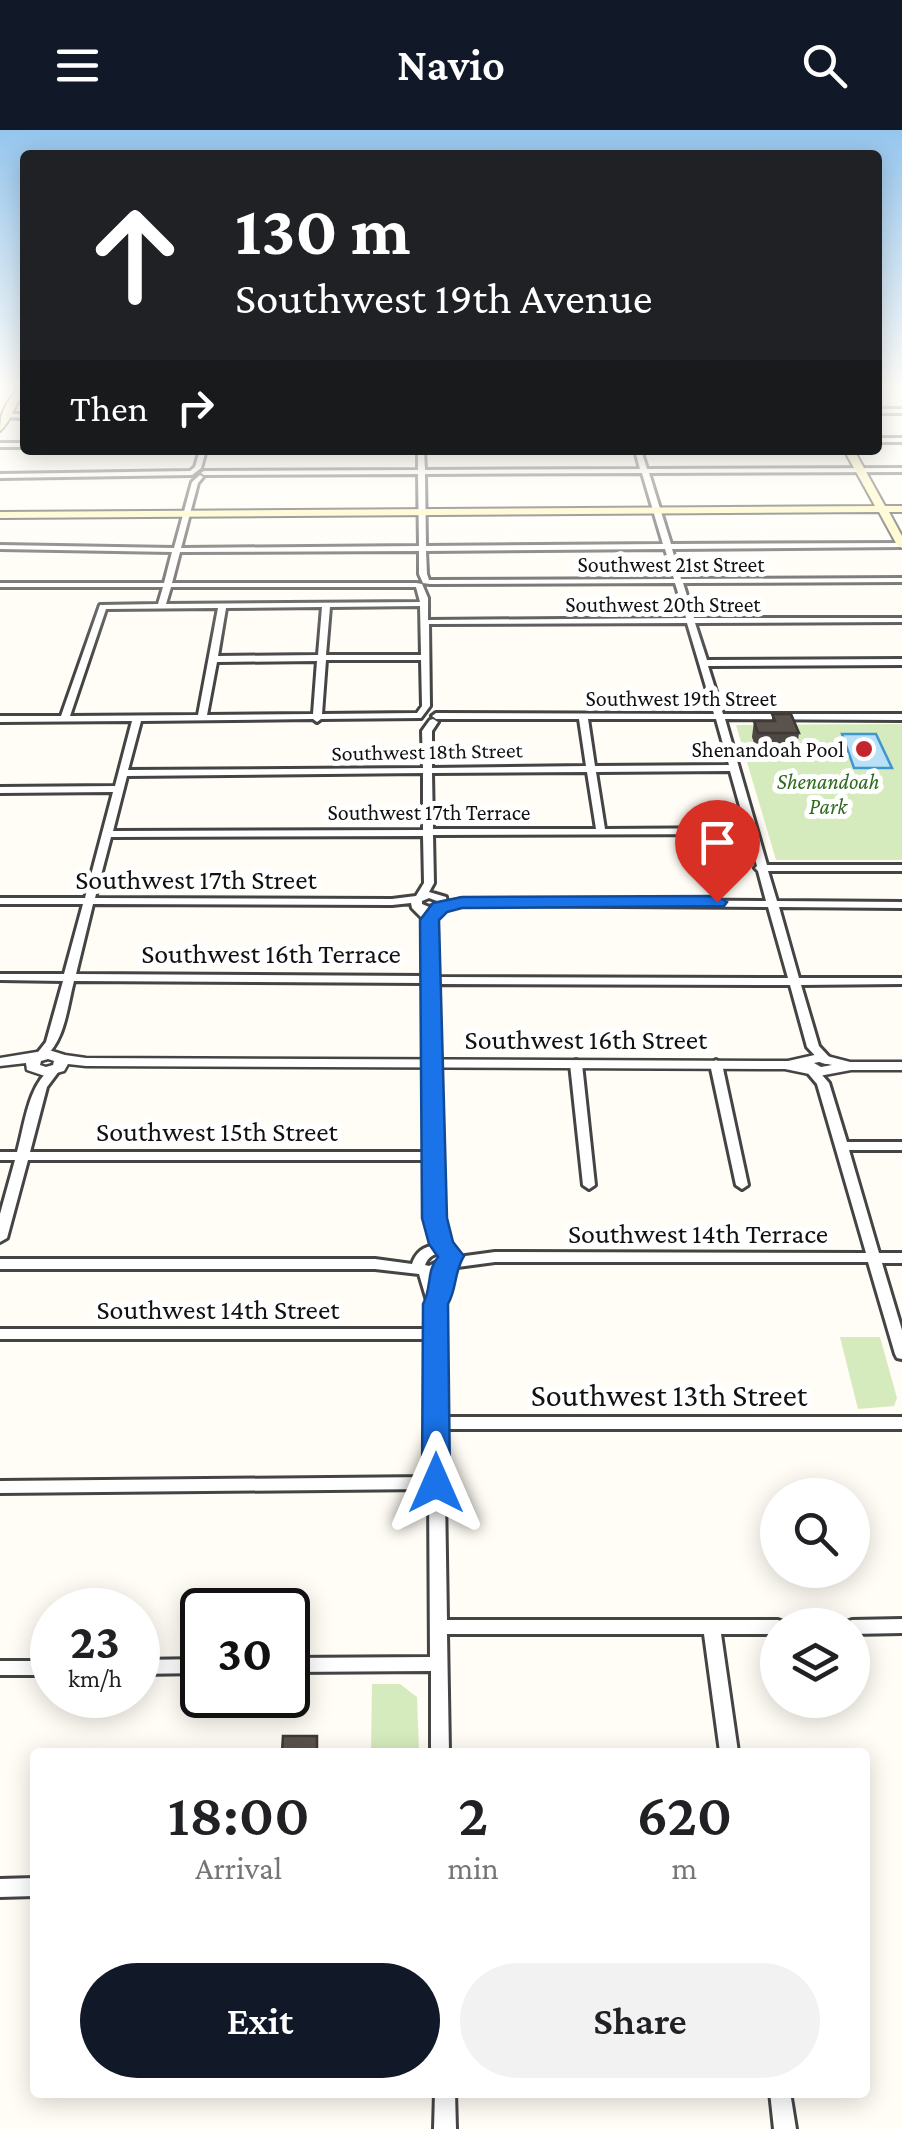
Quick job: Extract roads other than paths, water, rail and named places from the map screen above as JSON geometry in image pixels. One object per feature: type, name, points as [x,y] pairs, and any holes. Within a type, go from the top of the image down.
[{"type":"main road","points":[[872,479],[902,522]]},
{"type":"main road","points":[[0,513],[892,507]]},
{"type":"main road","points":[[892,507],[902,545]]},
{"type":"street","points":[[162,605],[195,479]]},
{"type":"street","points":[[421,479],[428,883],[438,906],[430,980],[434,1218],[446,1258],[435,1304]]},
{"type":"street","points":[[647,479],[720,718],[902,1354]]},
{"type":"street","points":[[0,547],[177,550],[902,545]]},
{"type":"street","name":"Southwest 21st Street","points":[[0,585],[902,580]]},
{"type":"street","points":[[317,718],[326,604]]},
{"type":"street","points":[[64,719],[101,608],[424,604]]},
{"type":"street","points":[[202,719],[223,605]]},
{"type":"street","name":"Southwest 20th Street","points":[[424,622],[902,620]]},
{"type":"street","points":[[213,658],[425,658]]},
{"type":"street","points":[[703,662],[902,662]]},
{"type":"street","name":"Southwest 19th Street","points":[[0,720],[902,717]]},
{"type":"street","points":[[583,718],[601,832]]},
{"type":"street","points":[[0,1238],[137,719]]},
{"type":"street","name":"Southwest 18th Street","points":[[122,773],[732,768]]},
{"type":"street","points":[[0,790],[118,790]]},
{"type":"street","name":"Southwest 17th Terrace","points":[[108,834],[750,831]]},
{"type":"street","points":[[760,868],[902,868]]},
{"type":"street","points":[[428,883],[418,902],[438,906],[462,902],[902,905]]},
{"type":"street","name":"Southwest 17th Street","points":[[0,901],[418,902],[438,906]]},
{"type":"street","name":"Southwest 16th Terrace","points":[[0,976],[902,981]]},
{"type":"street","name":"Southwest 16th Street","points":[[2,1062],[902,1066]]},
{"type":"street","points":[[576,1064],[589,1185]]},
{"type":"street","points":[[716,1064],[742,1185]]},
{"type":"street","points":[[842,1146],[902,1146]]},
{"type":"street","name":"Southwest 15th Street","points":[[0,1156],[434,1156]]},
{"type":"street","points":[[434,1218],[424,1263],[435,1304],[436,1334],[440,1748]]},
{"type":"street","points":[[0,1264],[375,1264],[424,1263],[446,1258]]},
{"type":"street","points":[[424,1263],[446,1258]]},
{"type":"street","name":"Southwest 14th Terrace","points":[[446,1258],[902,1258]]},
{"type":"street","name":"Southwest 14th Street","points":[[0,1334],[436,1334]]},
{"type":"street","name":"Southwest 13th Street","points":[[436,1423],[902,1423]]},
{"type":"street","points":[[0,1487],[436,1483]]},
{"type":"street","points":[[711,1626],[728,1748]]},
{"type":"street","points":[[439,1627],[760,1626]]},
{"type":"street","points":[[870,1627],[902,1626]]},
{"type":"street","points":[[310,1665],[439,1664]]},
{"type":"street","points":[[0,1668],[30,1668]]},
{"type":"street","points":[[0,1888],[30,1887]]},
{"type":"street","points":[[445,2098],[446,2129]]},
{"type":"street","points":[[781,2098],[785,2129]]},
{"type":"water","name":"Shenandoah Pool","points":[[842,734],[876,734],[892,768],[854,768]]},
{"type":"place","name":"Shenandoah Pool","points":[[864,749]]},
{"type":"park label","name":"Shenandoah Park","points":[[828,794]]}]
